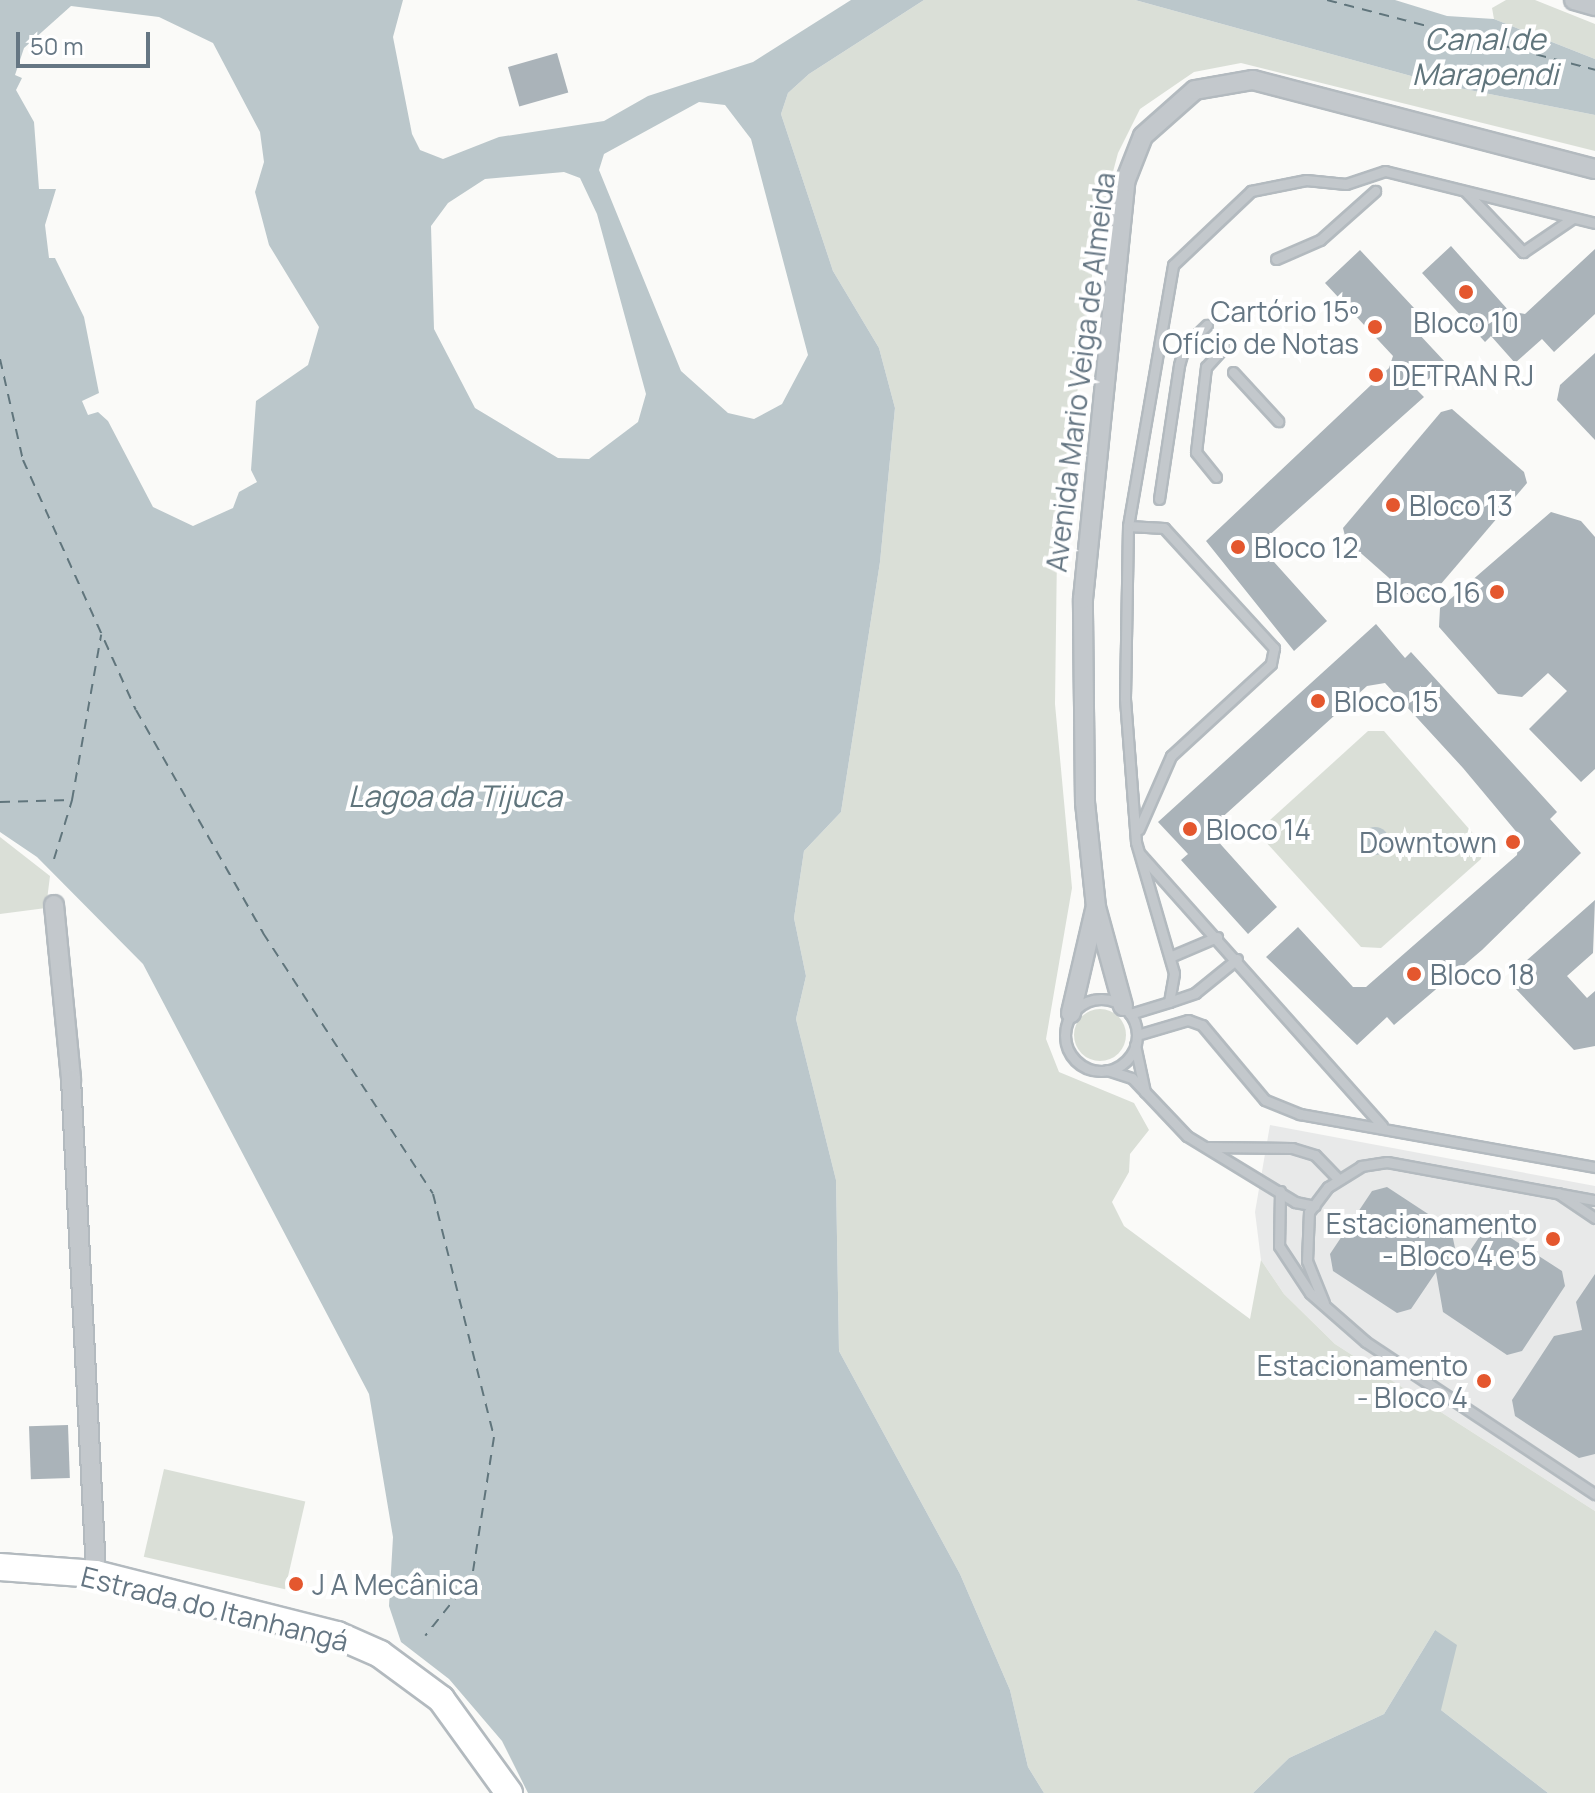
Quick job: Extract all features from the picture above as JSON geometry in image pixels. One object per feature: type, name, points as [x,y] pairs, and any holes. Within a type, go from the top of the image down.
[{"type":"main road","name":"Estrada do Itanhangá","points":[[0,1567],[96,1574],[337,1635],[380,1654],[441,1699],[509,1793]]},
{"type":"street","points":[[1574,0],[1595,6]]},
{"type":"street","name":"Avenida Mario Veiga de Almeida","points":[[1126,1010],[1096,907],[1085,803],[1083,599],[1125,182],[1143,136],[1195,90],[1253,80],[1595,169]]},
{"type":"street","points":[[54,905],[71,1079],[96,1574]]},
{"type":"street","name":"Avenida Mario Veiga de Almeida","points":[[1071,1013],[1096,907]]},
{"type":"lane","points":[[1169,1002],[1172,956],[1139,852],[1125,698],[1128,526],[1166,282],[1188,245],[1269,184],[1346,184],[1385,171],[1595,223]]},
{"type":"lane","points":[[1464,190],[1523,252],[1573,218]]},
{"type":"lane","points":[[1276,259],[1320,240],[1375,191]]},
{"type":"lane","points":[[1159,499],[1179,365],[1184,347],[1207,325]]},
{"type":"lane","points":[[1216,477],[1196,452],[1206,367],[1226,345]]},
{"type":"lane","points":[[1233,372],[1278,421]]},
{"type":"lane","points":[[1128,526],[1164,528],[1274,655],[1171,756],[1156,776],[1137,836]]},
{"type":"lane","points":[[1139,852],[1382,1126]]},
{"type":"lane","points":[[1172,956],[1217,937]]},
{"type":"lane","points":[[1237,959],[1195,993],[1169,1002],[1126,1010],[1090,1000],[1071,1013],[1067,1048],[1083,1067],[1107,1070],[1145,1092],[1168,1123],[1280,1191],[1315,1206]]},
{"type":"lane","points":[[1126,1010],[1136,1040],[1145,1092]]},
{"type":"lane","points":[[1107,1070],[1136,1040],[1188,1020],[1230,1053],[1265,1100],[1300,1114],[1382,1126],[1595,1167]]},
{"type":"lane","points":[[1208,1147],[1292,1148],[1315,1155],[1338,1179]]},
{"type":"lane","points":[[1327,1309],[1304,1239],[1315,1206],[1338,1179],[1387,1162],[1595,1200]]},
{"type":"lane","points":[[1280,1191],[1284,1261],[1327,1309],[1595,1494]]},
{"type":"lane","points":[[1558,1193],[1595,1218]]},
{"type":"shaded area","points":[[924,0],[1135,0],[1444,85],[1595,115],[1595,151],[1241,63],[1194,72],[1140,109],[1118,153],[1098,228],[1057,552],[1055,704],[1072,888],[1046,1039],[1059,1072],[1134,1103],[1149,1130],[1130,1154],[1129,1172],[1112,1202],[1124,1226],[1250,1319],[1261,1260],[1284,1294],[1335,1344],[1595,1511],[1595,1793],[1548,1793],[1441,1710],[1435,1630],[1384,1714],[1289,1758],[1253,1793],[1044,1793],[1028,1767],[1010,1690],[960,1574],[839,1351],[836,1180],[796,1019],[806,976],[794,918],[804,851],[841,812],[880,562],[895,408],[879,348],[833,271],[781,114],[788,93],[809,74]]},
{"type":"shaded area","points":[[1506,0],[1535,0],[1595,24],[1595,59],[1494,19],[1492,8]]},
{"type":"shaded area","points":[[1368,731],[1384,731],[1483,845],[1481,859],[1381,948],[1361,947],[1264,840],[1269,821]]},
{"type":"shaded area","points":[[0,837],[50,876],[46,908],[0,914]]},
{"type":"shaded area","points":[[1100,1009],[1119,1016],[1126,1035],[1119,1054],[1100,1061],[1081,1054],[1074,1035],[1081,1016]]},
{"type":"shaded area","points":[[1270,1125],[1595,1186],[1595,1511],[1335,1344],[1284,1294],[1261,1260],[1255,1212]]},
{"type":"shaded area","points":[[164,1469],[305,1502],[285,1589],[144,1557]]},
{"type":"water","name":"Lagoa da Tijuca","points":[[0,0],[403,0],[393,37],[412,134],[420,150],[443,159],[499,137],[604,121],[648,96],[753,62],[851,0],[924,0],[809,74],[788,93],[781,114],[833,271],[879,348],[895,408],[880,562],[841,812],[804,851],[794,918],[806,976],[796,1019],[836,1180],[839,1351],[960,1574],[1010,1690],[1028,1767],[1044,1793],[528,1793],[502,1741],[449,1679],[401,1642],[389,1606],[393,1537],[369,1394],[143,964],[37,857],[0,832]],"holes":[[[71,6],[159,17],[213,43],[260,132],[264,162],[255,192],[269,245],[319,327],[308,365],[256,401],[251,470],[257,482],[239,492],[233,508],[193,526],[153,507],[108,421],[98,412],[88,415],[82,401],[99,393],[84,317],[55,258],[49,258],[45,225],[56,189],[39,189],[34,122],[16,90],[22,78],[15,75],[24,48]],[[699,102],[725,105],[751,139],[808,355],[782,404],[754,419],[728,413],[681,371],[599,170],[604,154]],[[564,172],[580,178],[597,214],[646,394],[638,422],[589,459],[558,458],[475,408],[434,329],[431,226],[448,203],[485,179]]]},
{"type":"water","name":"Canal de Marapendi","points":[[1135,0],[1395,0],[1447,16],[1494,19],[1595,59],[1595,115],[1444,85]]},
{"type":"water","points":[[1375,827],[1385,831],[1389,841],[1385,851],[1375,855],[1365,851],[1361,841],[1365,831]]},
{"type":"water","points":[[1435,1630],[1457,1645],[1441,1710],[1548,1793],[1253,1793],[1289,1758],[1384,1714]]},
{"type":"building","points":[[557,53],[568,92],[519,106],[508,67]]},
{"type":"building","name":"Bloco 10","points":[[1451,246],[1509,311],[1525,314],[1595,249],[1595,314],[1554,352],[1542,339],[1515,363],[1491,336],[1485,342],[1422,273]]},
{"type":"building","points":[[1360,250],[1428,323],[1418,333],[1446,363],[1417,390],[1424,397],[1266,538],[1266,553],[1327,621],[1294,651],[1206,541],[1389,368],[1393,356],[1325,283]]},
{"type":"building","points":[[1595,353],[1595,440],[1557,400],[1560,385]]},
{"type":"building","name":"Bloco 13","points":[[1452,409],[1524,472],[1527,483],[1429,598],[1414,600],[1346,540],[1343,528],[1441,412]]},
{"type":"building","name":"Bloco 16","points":[[1551,512],[1581,521],[1595,537],[1595,769],[1581,782],[1529,729],[1567,691],[1548,673],[1522,697],[1498,694],[1439,627],[1440,608]]},
{"type":"building","points":[[1376,624],[1405,658],[1411,652],[1557,812],[1550,819],[1581,853],[1482,950],[1394,1025],[1387,1017],[1357,1045],[1266,957],[1298,927],[1353,987],[1366,987],[1517,855],[1519,835],[1463,768],[1385,683],[1367,686],[1217,822],[1215,838],[1277,907],[1248,934],[1181,860],[1188,854],[1158,822]]},
{"type":"building","points":[[1595,900],[1593,953],[1567,976],[1587,998],[1595,991],[1595,1046],[1574,1050],[1515,988],[1518,968]]},
{"type":"building","points":[[1387,1187],[1451,1229],[1459,1267],[1482,1233],[1497,1229],[1562,1271],[1565,1286],[1522,1351],[1507,1355],[1443,1312],[1436,1272],[1411,1309],[1397,1313],[1333,1271],[1330,1254],[1372,1191]]},
{"type":"building","points":[[1595,1274],[1595,1454],[1579,1458],[1515,1416],[1512,1400],[1554,1336],[1582,1330],[1576,1302]]},
{"type":"building","points":[[68,1425],[70,1478],[31,1479],[29,1426]]},
{"type":"ferry route","points":[[1327,0],[1595,70]]},
{"type":"ferry route","points":[[0,359],[23,460],[136,710],[263,933],[433,1194],[494,1437],[472,1577],[425,1636]]},
{"type":"ferry route","points":[[54,859],[72,800],[101,635]]},
{"type":"ferry route","points":[[0,802],[71,800]]},
{"type":"place","name":"Bloco 10","points":[[1466,292]]},
{"type":"place","name":"Cartório 15º Ofício de Notas","points":[[1375,327]]},
{"type":"place","name":"DETRAN RJ","points":[[1376,375]]},
{"type":"place","name":"Bloco 13","points":[[1393,505]]},
{"type":"place","name":"Bloco 12","points":[[1238,547]]},
{"type":"place","name":"Bloco 16","points":[[1497,592]]},
{"type":"place","name":"Bloco 15","points":[[1318,701]]},
{"type":"place","name":"Bloco 14","points":[[1190,829]]},
{"type":"place","name":"Downtown","points":[[1513,842]]},
{"type":"place","name":"Bloco 18","points":[[1414,974]]},
{"type":"place","name":"Estacionamento - Bloco 4 e 5","points":[[1553,1239]]},
{"type":"place","name":"Estacionamento - Bloco 4","points":[[1484,1381]]},
{"type":"place","name":"J A Mecânica","points":[[296,1584]]}]
